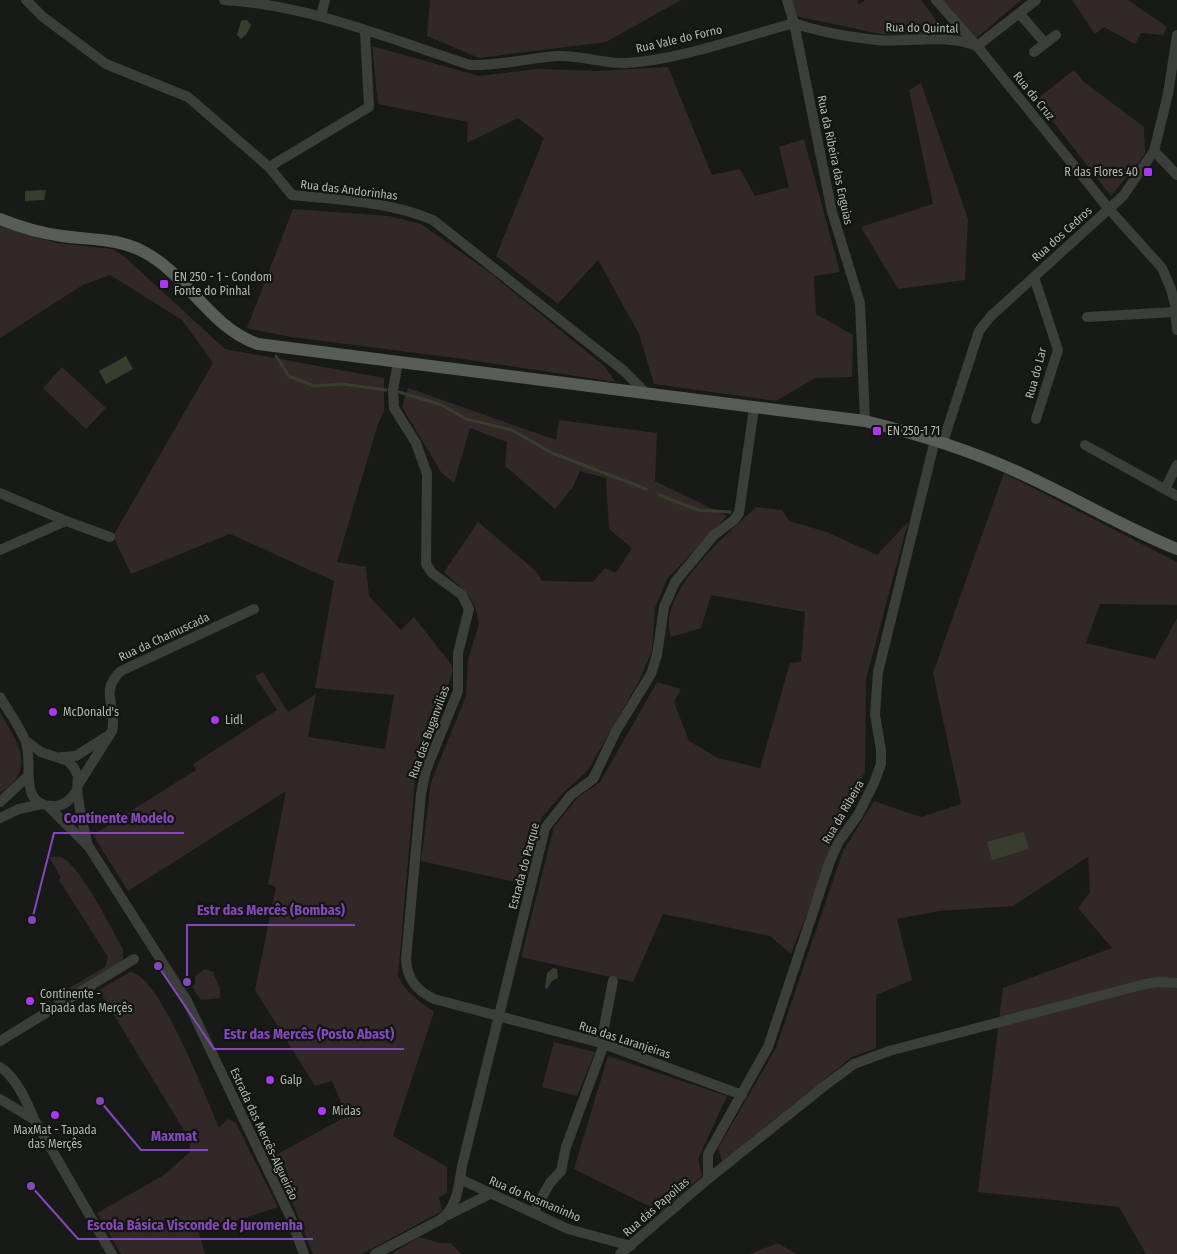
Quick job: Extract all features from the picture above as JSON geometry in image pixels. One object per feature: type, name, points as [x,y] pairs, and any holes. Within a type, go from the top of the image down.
[{"type":"main road","points":[[0,219],[43,232],[113,241],[139,249],[162,265],[221,322],[249,341],[285,349],[645,392],[754,408],[865,420],[939,441],[1018,472],[1145,536],[1177,549]]},
{"type":"street","name":"Rua das Andorinhas","points":[[26,0],[43,17],[106,64],[188,97],[269,167],[292,195],[386,205],[414,212],[433,220],[624,371],[645,392]]},
{"type":"street","name":"Rua Vale do Forno","points":[[224,0],[269,5],[321,16],[470,65],[492,66],[541,57],[567,56],[624,63],[661,58],[794,23]]},
{"type":"street","points":[[321,16],[325,0]]},
{"type":"street","name":"Rua da Ribeira das Enguias","points":[[787,0],[794,23],[832,212],[860,303],[865,420]]},
{"type":"street","name":"Rua da Cruz","points":[[936,0],[977,46],[1110,209],[1162,268],[1171,289],[1177,330]]},
{"type":"street","points":[[977,46],[1036,0]]},
{"type":"street","points":[[1019,13],[1045,43]]},
{"type":"street","name":"Rua do Quintal","points":[[794,23],[878,40],[950,40],[965,41],[977,46]]},
{"type":"street","points":[[269,167],[369,107],[365,31]]},
{"type":"street","points":[[1034,52],[1056,35]]},
{"type":"street","name":"Rua dos Cedros","points":[[939,441],[979,331],[991,316],[1123,196],[1154,151],[1168,94],[1177,35]]},
{"type":"street","points":[[1168,94],[1177,104]]},
{"type":"street","points":[[1154,151],[1177,175]]},
{"type":"street","name":"Rua do Lar","points":[[1034,277],[1058,350],[1036,419]]},
{"type":"street","points":[[1088,317],[1176,313]]},
{"type":"street","name":"Rua das Buganvílias","points":[[398,362],[393,390],[394,408],[416,443],[427,474],[426,564],[432,573],[462,595],[469,609],[458,653],[458,691],[422,785],[407,968],[411,981],[426,995],[498,1018]]},
{"type":"street","name":"Estrada do Parque","points":[[448,1215],[460,1179],[545,828],[571,794],[594,778],[616,732],[651,674],[657,655],[664,607],[675,582],[714,535],[737,517],[741,507],[754,408]]},
{"type":"street","name":"Rua da Ribeira","points":[[708,1179],[708,1154],[768,1047],[830,861],[839,841],[858,815],[878,773],[882,757],[875,715],[878,672],[939,441]]},
{"type":"street","points":[[1085,445],[1177,496]]},
{"type":"street","points":[[1165,490],[1177,465]]},
{"type":"street","points":[[0,493],[110,537]]},
{"type":"street","points":[[0,550],[66,521]]},
{"type":"street","name":"Rua da Chamuscada","points":[[77,787],[110,735],[113,721],[109,689],[110,683],[120,671],[254,609]]},
{"type":"street","name":"Estrada das Mercês-Algueirão","points":[[0,697],[26,741],[41,752],[57,757],[74,768],[88,847]]},
{"type":"street","points":[[0,802],[29,774],[39,760],[76,756],[110,735]]},
{"type":"street","name":"Estrada das Mercês-Algueirão","points":[[26,741],[30,792],[88,847],[187,1001],[290,1216],[304,1254]]},
{"type":"street","points":[[0,818],[19,809],[65,804],[77,787]]},
{"type":"street","points":[[2,1042],[134,959]]},
{"type":"street","points":[[533,1214],[550,1183],[561,1171],[566,1147],[602,1043],[613,981]]},
{"type":"street","name":"Rua das Papoilas","points":[[620,1254],[708,1179],[854,1064],[870,1057],[1145,984],[1159,982],[1177,983]]},
{"type":"street","name":"Rua das Laranjeiras","points":[[498,1018],[602,1043],[742,1094]]},
{"type":"street","points":[[0,1067],[10,1075],[112,1254]]},
{"type":"street","points":[[0,1099],[34,1120]]},
{"type":"street","name":"Rua do Rosmaninho","points":[[460,1179],[568,1229],[630,1246]]},
{"type":"street","points":[[375,1254],[490,1194]]},
{"type":"shaded area","points":[[430,0],[681,0],[606,42],[479,58],[427,36]]},
{"type":"shaded area","points":[[791,0],[857,0],[859,4],[865,0],[921,0],[948,36],[880,34],[796,16]]},
{"type":"shaded area","points":[[942,0],[1021,0],[974,40]]},
{"type":"shaded area","points":[[1072,0],[1128,0],[1167,27],[1163,35],[1141,33],[1135,44],[1104,27],[1095,34]]},
{"type":"shaded area","points":[[247,20],[251,25],[246,35],[241,39],[237,35],[241,21]]},
{"type":"shaded area","points":[[372,46],[479,76],[537,69],[597,71],[668,67],[712,175],[740,169],[755,196],[789,187],[779,147],[804,139],[840,272],[814,276],[816,314],[853,335],[852,377],[815,378],[776,401],[654,384],[639,334],[598,260],[558,304],[496,256],[544,138],[518,118],[467,143],[468,122],[378,104]]},
{"type":"shaded area","points":[[1074,70],[1084,82],[1144,127],[1145,154],[1111,196],[1036,100]]},
{"type":"shaded area","points":[[921,83],[968,219],[965,280],[898,289],[861,227],[933,204],[909,90]]},
{"type":"shaded area","points":[[46,190],[44,200],[25,201],[25,191]]},
{"type":"shaded area","points":[[293,209],[389,216],[421,224],[489,272],[604,366],[616,382],[464,359],[291,337],[247,328]]},
{"type":"shaded area","points":[[0,226],[56,243],[113,249],[126,258],[225,349],[384,378],[384,411],[378,424],[337,562],[366,567],[369,596],[401,630],[414,617],[451,664],[453,672],[438,711],[418,746],[398,976],[409,992],[434,1012],[393,1136],[447,1167],[447,1193],[439,1197],[442,1211],[362,1254],[313,1254],[274,1156],[347,1116],[332,1081],[315,1086],[255,990],[276,887],[268,884],[286,791],[128,891],[93,835],[196,770],[193,764],[277,710],[255,676],[263,672],[288,712],[316,694],[308,737],[385,749],[394,695],[315,688],[334,581],[230,534],[131,574],[113,536],[213,363],[182,320],[110,275],[83,285],[0,338]]},
{"type":"shaded area","points":[[126,356],[133,369],[106,384],[99,371]]},
{"type":"shaded area","points":[[62,367],[106,408],[86,429],[43,388]]},
{"type":"shaded area","points":[[408,388],[556,440],[559,420],[657,433],[655,481],[727,516],[667,579],[655,608],[652,651],[638,683],[588,770],[563,793],[542,817],[525,884],[421,861],[431,782],[466,696],[468,660],[479,624],[475,606],[466,592],[444,572],[478,522],[536,571],[542,581],[593,582],[605,568],[616,573],[632,548],[609,529],[606,478],[580,471],[573,487],[555,509],[505,466],[507,442],[470,428],[454,483],[441,472],[402,407]]},
{"type":"shaded area","points":[[1004,473],[1177,562],[1177,605],[1100,604],[1086,643],[1155,659],[1177,618],[1177,1254],[1146,1254],[1119,1207],[978,1192],[1003,988],[1112,948],[1078,908],[1090,892],[1088,857],[1013,906],[939,911],[897,919],[912,980],[876,995],[876,1048],[852,1057],[722,1161],[718,1148],[776,1048],[843,851],[874,801],[921,817],[961,804],[933,673]]},
{"type":"shaded area","points":[[756,507],[782,510],[789,521],[827,532],[877,555],[908,522],[866,679],[865,772],[854,793],[791,954],[770,936],[663,914],[633,982],[521,957],[554,827],[578,797],[600,782],[657,682],[681,689],[674,702],[689,741],[718,758],[760,768],[790,663],[801,662],[805,612],[711,595],[701,628],[671,637],[669,625],[672,606],[690,574],[717,544]]},
{"type":"shaded area","points":[[0,712],[13,734],[21,754],[21,764],[12,784],[0,793]]},
{"type":"shaded area","points":[[1024,832],[1029,849],[992,860],[987,842]]},
{"type":"shaded area","points":[[49,857],[61,857],[77,872],[95,898],[123,949],[123,960],[119,964],[54,1002],[52,998],[105,967],[108,957],[59,880],[61,878]]},
{"type":"shaded area","points":[[553,968],[557,969],[558,978],[552,981],[547,989],[545,988],[547,973]]},
{"type":"shaded area","points":[[205,969],[213,972],[220,988],[220,998],[201,1000],[192,987],[195,984],[195,976]]},
{"type":"shaded area","points":[[130,972],[142,978],[168,1014],[219,1128],[228,1119],[236,1123],[278,1207],[199,1233],[205,1254],[121,1254],[97,1213],[164,1175],[190,1152],[189,1139],[99,990]]},
{"type":"shaded area","points":[[554,1042],[595,1052],[577,1096],[542,1087]]},
{"type":"shaded area","points":[[608,1056],[727,1096],[698,1159],[702,1176],[661,1212],[574,1169]]},
{"type":"shaded area","points":[[419,1237],[441,1243],[451,1243],[461,1254],[391,1254]]},
{"type":"shaded area","points":[[778,1243],[796,1254],[750,1254]]},
{"type":"waterway","points":[[276,356],[289,376],[314,386],[342,384],[386,390]]},
{"type":"waterway","points":[[399,392],[442,405],[466,419],[512,430],[552,453],[646,489]]},
{"type":"waterway","points":[[659,495],[698,510],[730,512]]},
{"type":"place","name":"R das Flores 40","points":[[1148,172]]},
{"type":"place","name":"EN 250 - 1 - Condom Fonte do Pinhal","points":[[164,284]]},
{"type":"place","name":"EN 250-1 71","points":[[877,431]]},
{"type":"place","name":"McDonald's","points":[[53,712]]},
{"type":"place","name":"Lidl","points":[[215,720]]},
{"type":"place","name":"Continente Modelo","points":[[32,920]]},
{"type":"place","name":"Estr das Mercês (Posto Abast)","points":[[158,966]]},
{"type":"place","name":"Estr das Mercês (Bombas)","points":[[187,982]]},
{"type":"place","name":"Continente - Tapada das Merçês","points":[[30,1001]]},
{"type":"place","name":"Galp","points":[[270,1080]]},
{"type":"place","name":"Maxmat","points":[[100,1101]]},
{"type":"place","name":"Midas","points":[[322,1111]]},
{"type":"place","name":"MaxMat - Tapada das Merçês","points":[[55,1115]]},
{"type":"place","name":"Escola Básica Visconde de Juromenha","points":[[31,1186]]}]
